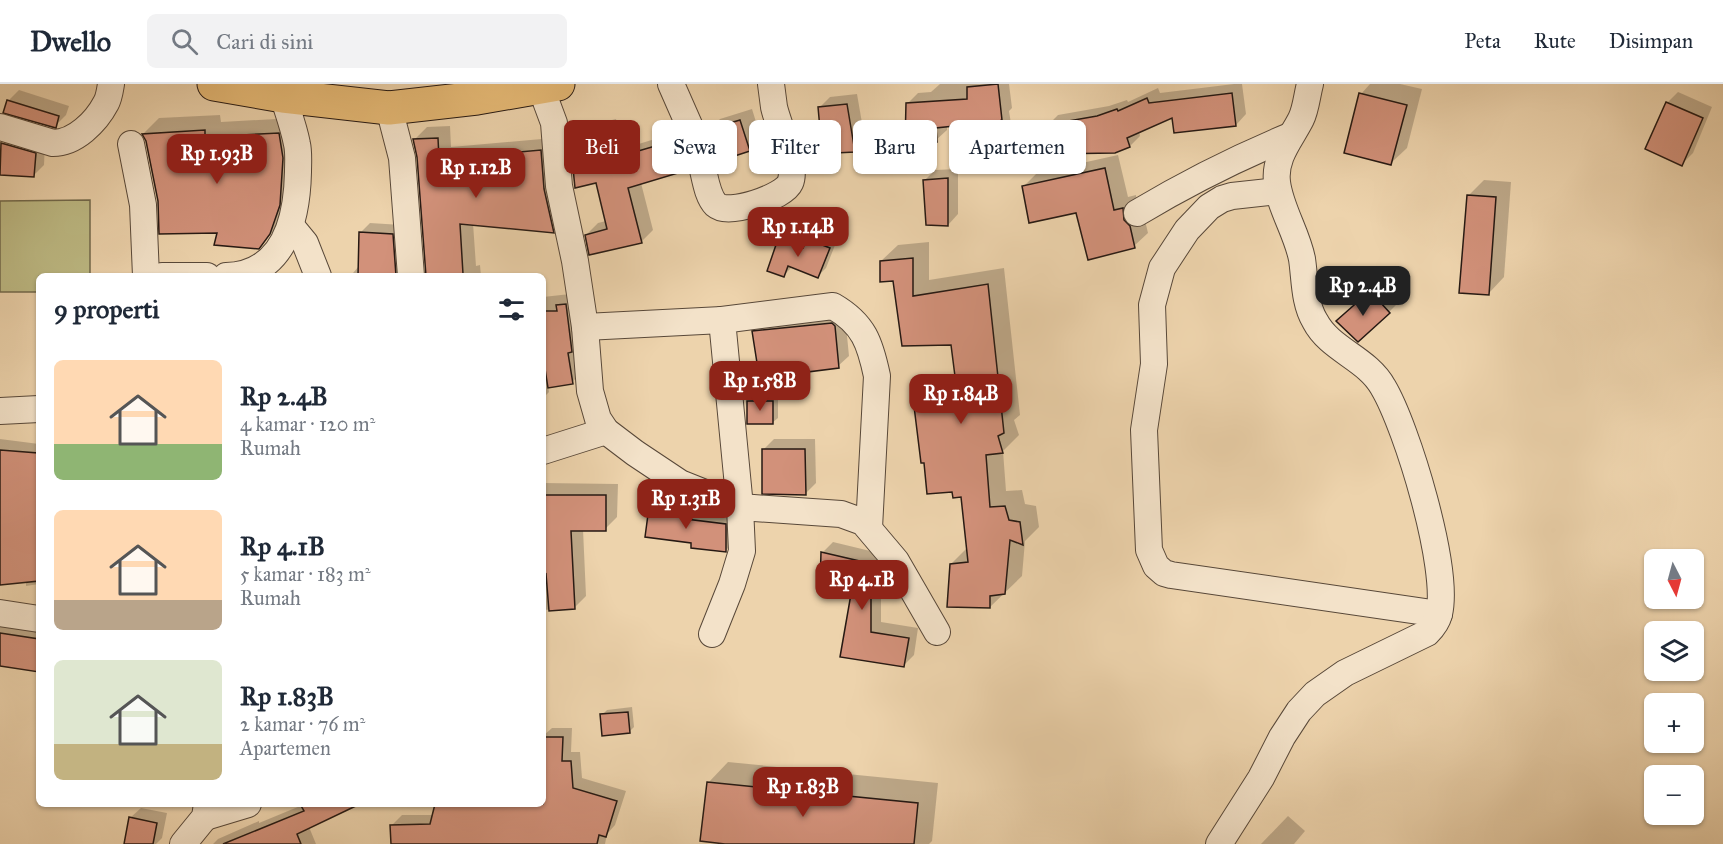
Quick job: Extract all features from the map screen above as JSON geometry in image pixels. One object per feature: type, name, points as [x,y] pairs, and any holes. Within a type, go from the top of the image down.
[{"type":"highway","points":[[214,84],[283,96],[389,108],[477,98],[548,85]]},
{"type":"street","points":[[0,127],[53,143],[62,143],[91,123],[107,102],[111,84]]},
{"type":"street","points":[[671,84],[687,120]]},
{"type":"street","points":[[704,174],[710,197],[716,205],[725,210],[766,199],[786,189],[793,171],[774,106],[771,84]]},
{"type":"street","points":[[1219,844],[1262,778],[1294,719],[1315,694],[1345,672],[1427,633],[1434,626],[1439,614],[1439,573],[1428,513],[1398,418],[1376,376],[1328,338],[1313,319],[1306,294],[1302,258],[1278,191],[1276,179],[1280,159],[1290,136],[1302,118],[1310,84]]},
{"type":"street","points":[[548,85],[554,123],[559,186],[585,327],[590,392],[598,419],[606,431],[680,483],[740,507],[841,514],[863,522],[896,561],[937,632]]},
{"type":"street","points":[[247,273],[268,261],[285,241],[296,206],[298,146],[283,96]]},
{"type":"street","points":[[389,108],[402,158],[411,273]]},
{"type":"street","points":[[1137,213],[1183,185],[1224,164],[1290,136]]},
{"type":"street","points":[[131,144],[143,205],[146,273]]},
{"type":"street","points":[[1278,191],[1232,196],[1215,203],[1187,230],[1162,268],[1152,305],[1154,364],[1144,430],[1148,539],[1153,562],[1164,573],[1191,579],[1439,614]]},
{"type":"street","points":[[291,226],[305,243],[317,273]]},
{"type":"street","points":[[585,327],[722,320],[833,306],[847,314],[866,336],[877,376],[869,528]]},
{"type":"street","points":[[712,634],[732,584],[742,551],[740,507],[722,320]]},
{"type":"street","points":[[0,411],[36,409]]},
{"type":"street","points":[[546,450],[606,431]]},
{"type":"street","points":[[0,614],[36,619]]},
{"type":"street","points":[[183,844],[206,811],[230,807]]},
{"type":"shaded area","points":[[90,200],[90,273],[36,273],[36,292],[0,292],[0,201]]},
{"type":"building","points":[[998,84],[1002,120],[949,120],[949,127],[937,128],[937,120],[906,120],[906,103],[967,99],[967,87]]},
{"type":"building","points":[[1232,93],[1236,126],[1174,133],[1172,118],[1127,138],[1130,147],[1115,153],[1086,153],[1086,120],[1074,120],[1097,116],[1117,109],[1118,111],[1147,98],[1149,103]]},
{"type":"building","points":[[1359,93],[1407,105],[1391,165],[1344,153]]},
{"type":"building","points":[[7,100],[59,116],[56,128],[3,113]]},
{"type":"building","points":[[1666,102],[1703,118],[1682,166],[1645,149]]},
{"type":"building","points":[[847,104],[853,152],[841,153],[841,120],[819,120],[818,107]]},
{"type":"building","points":[[740,120],[749,151],[737,155],[737,121]]},
{"type":"building","points":[[205,130],[205,137],[279,133],[283,158],[280,205],[270,234],[259,249],[214,245],[217,233],[159,234],[158,201],[146,141],[142,134]]},
{"type":"building","points":[[438,138],[439,159],[541,150],[544,189],[554,233],[460,224],[463,273],[426,273],[417,157],[413,139]]},
{"type":"building","points":[[1,143],[36,153],[34,177],[0,175]]},
{"type":"building","points":[[652,147],[652,174],[675,174],[628,188],[642,243],[589,255],[585,235],[607,229],[596,183],[575,188],[574,174],[640,174],[640,150]]},
{"type":"building","points":[[1105,168],[1114,210],[1123,208],[1124,220],[1130,226],[1135,248],[1088,260],[1076,213],[1029,223],[1022,186],[1086,174]]},
{"type":"building","points":[[948,178],[948,226],[926,225],[923,180]]},
{"type":"building","points":[[1467,195],[1496,197],[1489,295],[1459,293]]},
{"type":"building","points":[[359,232],[393,234],[396,273],[358,273]]},
{"type":"building","points":[[778,239],[803,248],[807,239],[830,248],[818,278],[788,266],[784,277],[767,271]]},
{"type":"building","points":[[913,258],[913,296],[988,284],[1004,433],[998,436],[1003,453],[986,455],[990,507],[1005,506],[1009,520],[1020,522],[1023,545],[1010,540],[1005,594],[990,596],[990,608],[947,607],[950,564],[968,562],[961,497],[953,498],[952,492],[927,494],[913,398],[957,392],[951,345],[902,346],[893,281],[880,282],[880,261]]},
{"type":"building","points":[[1370,291],[1390,313],[1358,342],[1336,321]]},
{"type":"building","points":[[566,304],[572,352],[568,353],[573,384],[548,388],[546,311],[557,311],[556,305]]},
{"type":"building","points":[[832,323],[835,326],[839,368],[800,373],[801,380],[760,382],[752,331]]},
{"type":"building","points":[[747,401],[773,401],[773,424],[747,424]]},
{"type":"building","points":[[762,449],[805,449],[806,495],[762,494]]},
{"type":"building","points":[[0,450],[36,453],[36,581],[0,585]]},
{"type":"building","points":[[546,495],[606,495],[606,531],[571,531],[575,609],[549,611],[546,574]]},
{"type":"building","points":[[649,507],[687,513],[686,519],[726,524],[726,552],[691,548],[691,543],[645,537]]},
{"type":"building","points":[[821,552],[881,566],[884,570],[891,582],[891,587],[871,582],[871,632],[909,638],[904,667],[840,657],[851,594],[820,588]]},
{"type":"building","points":[[0,633],[36,639],[36,672],[0,666]]},
{"type":"building","points":[[628,712],[630,733],[602,736],[600,714]]},
{"type":"building","points":[[546,737],[563,737],[562,761],[571,761],[573,788],[617,801],[606,837],[599,835],[597,844],[391,844],[390,825],[430,824],[434,807],[546,807]]},
{"type":"building","points":[[707,782],[918,803],[914,844],[725,844],[700,841]]},
{"type":"building","points":[[302,807],[354,807],[297,834],[301,844],[223,844],[304,811]]},
{"type":"building","points":[[129,817],[157,823],[153,844],[124,844]]}]
